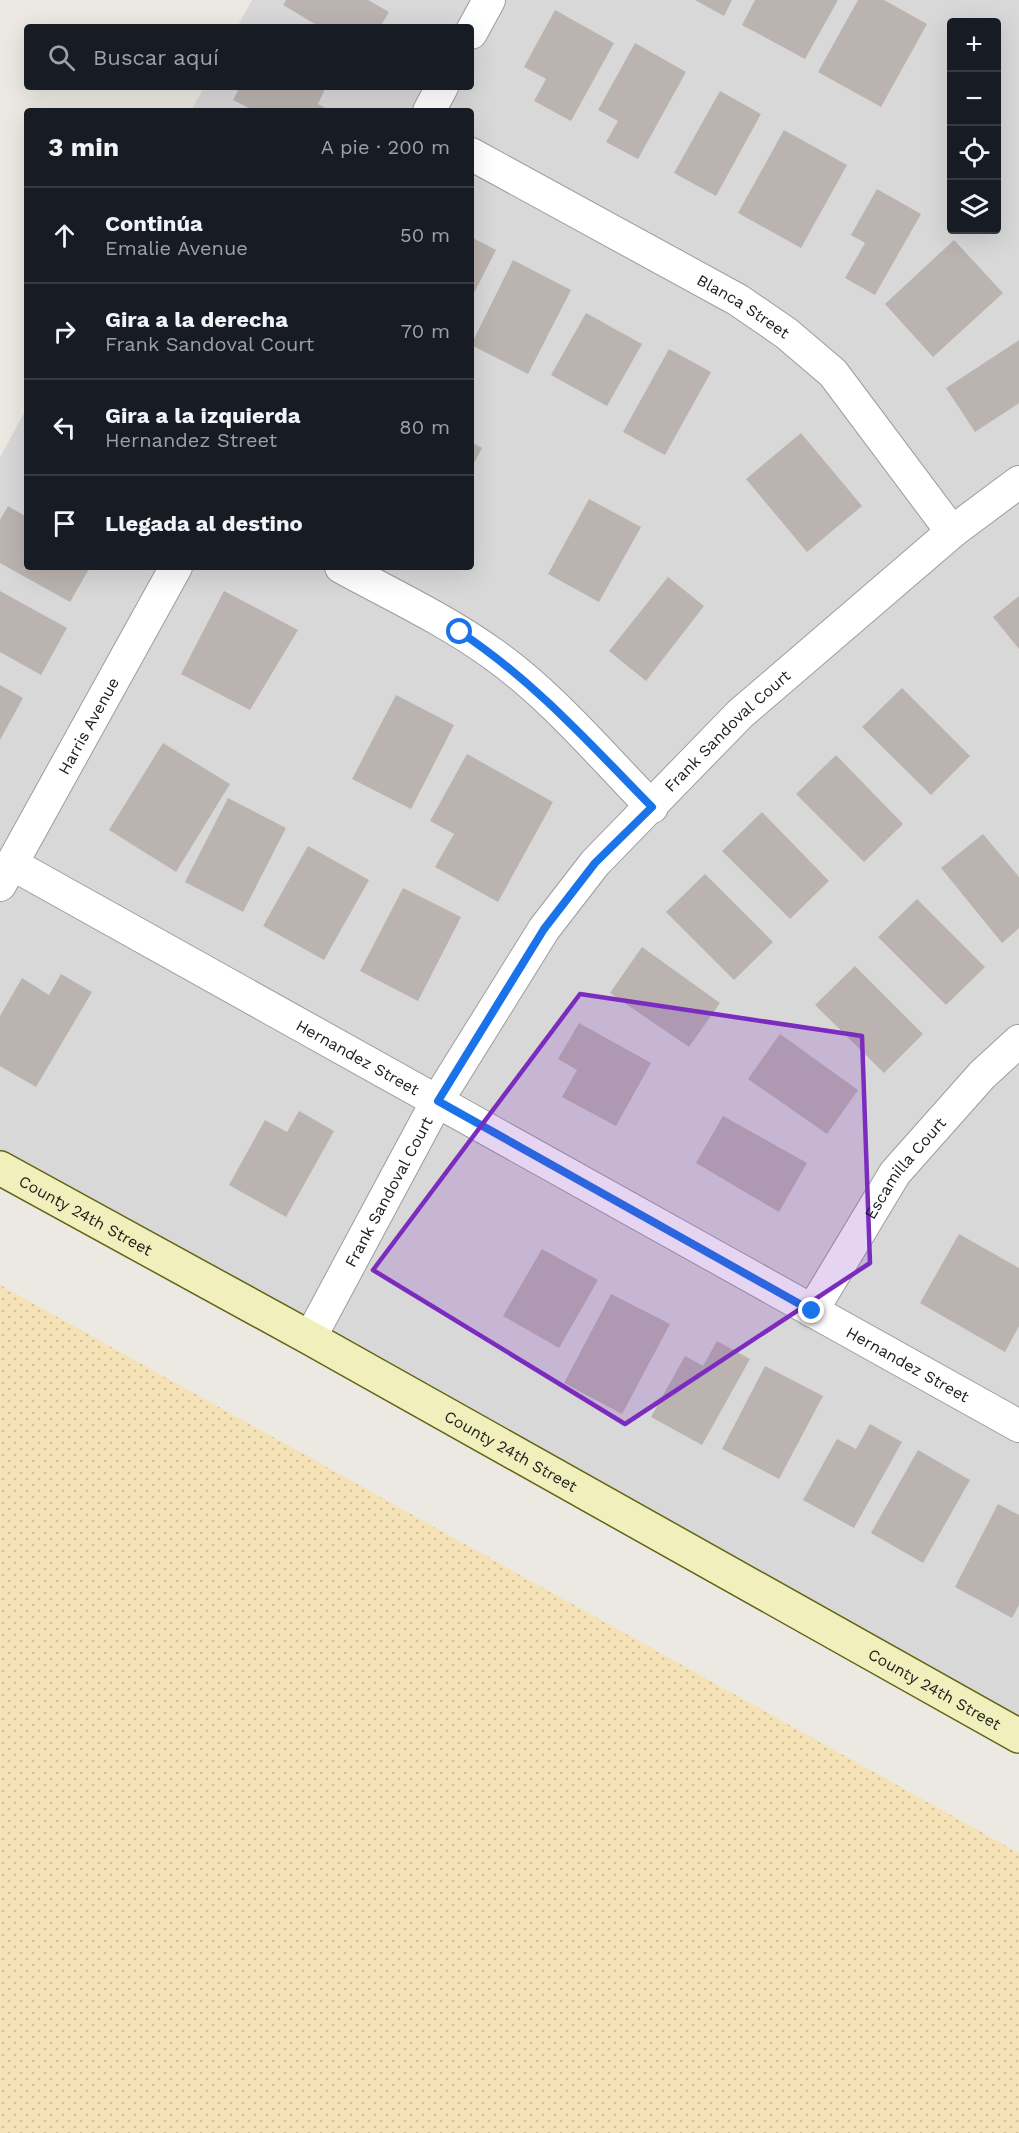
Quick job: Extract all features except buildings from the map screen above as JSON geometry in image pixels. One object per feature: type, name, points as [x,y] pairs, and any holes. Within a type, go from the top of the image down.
[{"type":"main road","name":"County 24th Street","points":[[0,1168],[310,1338],[1019,1736]]},
{"type":"street","points":[[474,28],[489,0]]},
{"type":"street","points":[[431,108],[440,90]]},
{"type":"street","name":"Blanca Street","points":[[474,156],[738,300],[786,333],[833,373],[952,532]]},
{"type":"street","name":"Frank Sandoval Court","points":[[310,1338],[438,1101],[544,929],[595,863],[740,714],[952,532],[1019,482]]},
{"type":"street","name":"Harris Avenue","points":[[6,874],[174,570]]},
{"type":"street","points":[[346,570],[460,632],[494,654],[531,684],[652,807]]},
{"type":"street","name":"Hernandez Street","points":[[6,874],[438,1101],[1019,1426]]},
{"type":"street","name":"Escamilla Court","points":[[812,1311],[895,1173],[982,1076],[1019,1041]]},
{"type":"highlighted area","points":[[580,994],[862,1036],[870,1263],[625,1424],[373,1270]]},
{"type":"shaded area","points":[[252,0],[1019,0],[1019,1736],[0,1168],[0,457],[24,413],[24,570],[474,570],[474,108],[193,108],[202,90],[474,90],[474,24],[239,24]]},
{"type":"sand","points":[[0,1285],[1019,1853],[1019,2133],[0,2133]]},
{"type":"route","points":[[460,632],[494,654],[531,684],[652,807],[595,863],[544,929],[438,1101],[812,1311]]}]
